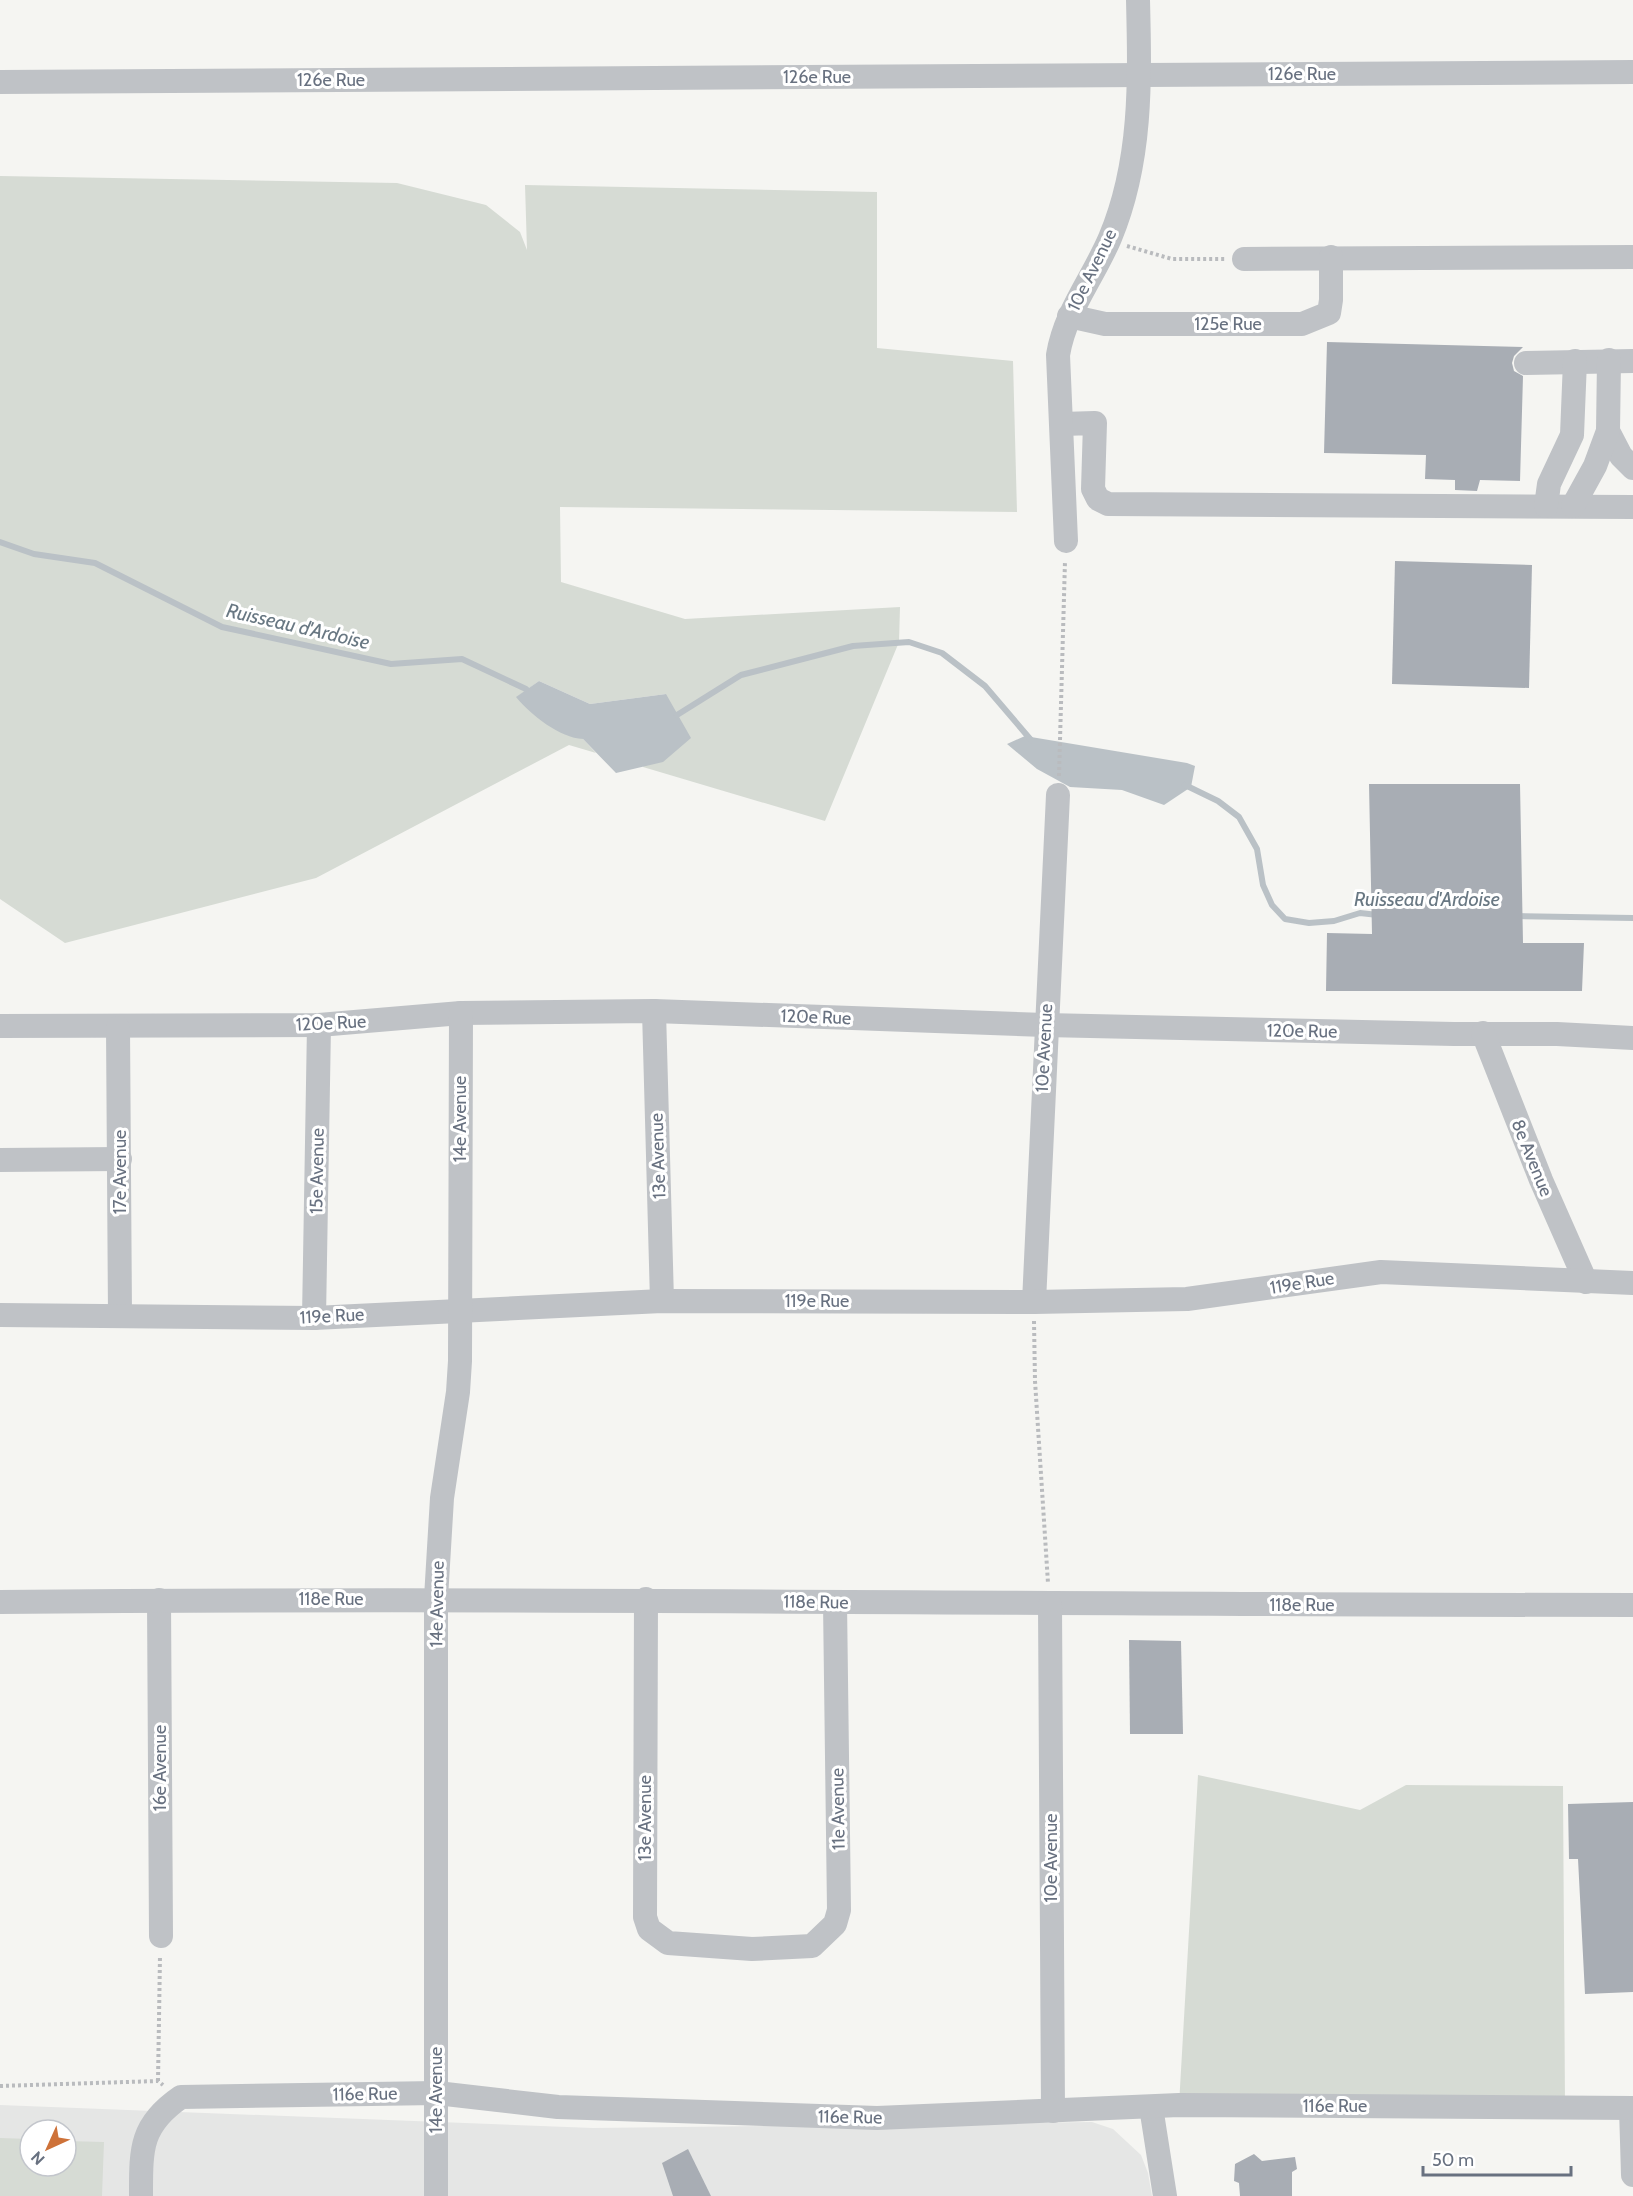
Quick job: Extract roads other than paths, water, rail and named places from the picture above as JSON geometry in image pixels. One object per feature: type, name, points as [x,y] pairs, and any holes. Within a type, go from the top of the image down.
[{"type":"street","name":"10e Avenue","points":[[1066,542],[1058,355],[1061,336],[1110,239],[1132,169],[1139,75],[1138,0]]},
{"type":"street","name":"126e Rue","points":[[0,82],[1633,72]]},
{"type":"street","name":"125e Rue","points":[[1070,316],[1105,324],[1302,324],[1329,313],[1331,257]]},
{"type":"street","points":[[1244,259],[1633,257]]},
{"type":"street","points":[[1573,506],[1595,466],[1608,431],[1609,360]]},
{"type":"street","points":[[1546,506],[1549,484],[1572,435],[1575,361]]},
{"type":"street","points":[[1526,363],[1633,361]]},
{"type":"street","points":[[1062,424],[1095,423],[1093,489],[1098,498],[1107,504],[1633,507]]},
{"type":"street","points":[[1608,431],[1621,456],[1633,468]]},
{"type":"street","name":"10e Avenue","points":[[1034,1302],[1045,1025],[1058,795]]},
{"type":"street","name":"120e Rue","points":[[0,1026],[118,1028],[319,1025],[461,1013],[654,1011],[1045,1025],[1633,1038]]},
{"type":"street","name":"13e Avenue","points":[[654,1011],[662,1301]]},
{"type":"street","name":"14e Avenue","points":[[436,2196],[435,1598],[442,1498],[458,1392],[461,1013]]},
{"type":"street","name":"15e Avenue","points":[[314,1318],[319,1025]]},
{"type":"street","name":"17e Avenue","points":[[118,1028],[120,1316]]},
{"type":"street","name":"8e Avenue","points":[[1483,1033],[1540,1180],[1586,1282]]},
{"type":"street","points":[[0,1160],[120,1159]]},
{"type":"street","name":"119e Rue","points":[[0,1315],[314,1318],[662,1301],[1034,1302],[1186,1299],[1381,1272],[1633,1283]]},
{"type":"street","name":"118e Rue","points":[[0,1602],[435,1598],[1050,1605],[1633,1605]]},
{"type":"street","name":"13e Avenue","points":[[646,1599],[645,1917],[649,1929],[668,1943],[752,1949]]},
{"type":"street","name":"16e Avenue","points":[[159,1600],[161,1936]]},
{"type":"street","name":"11e Avenue","points":[[752,1949],[812,1946],[835,1924],[839,1910],[835,1602]]},
{"type":"street","name":"10e Avenue","points":[[1050,1605],[1053,2111]]},
{"type":"street","name":"116e Rue","points":[[141,2196],[141,2160],[146,2138],[159,2112],[181,2097],[436,2092],[558,2108],[877,2118],[1151,2107],[1632,2108]]},
{"type":"street","points":[[1151,2107],[1165,2196]]},
{"type":"street","points":[[1632,2108],[1633,2175]]},
{"type":"waterway","name":"Ruisseau d'Ardoise","points":[[0,542],[34,554],[95,563],[222,627],[391,664],[462,659],[526,689]]},
{"type":"waterway","points":[[677,715],[741,675],[853,646],[909,642],[942,653],[985,686],[1031,740]]},
{"type":"waterway","name":"Ruisseau d'Ardoise","points":[[1185,785],[1218,801],[1239,817],[1257,849],[1263,885],[1272,905],[1285,919],[1309,923],[1334,921],[1360,913],[1378,915]]},
{"type":"waterway","name":"Ruisseau d'Ardoise","points":[[1514,916],[1633,918]]}]
